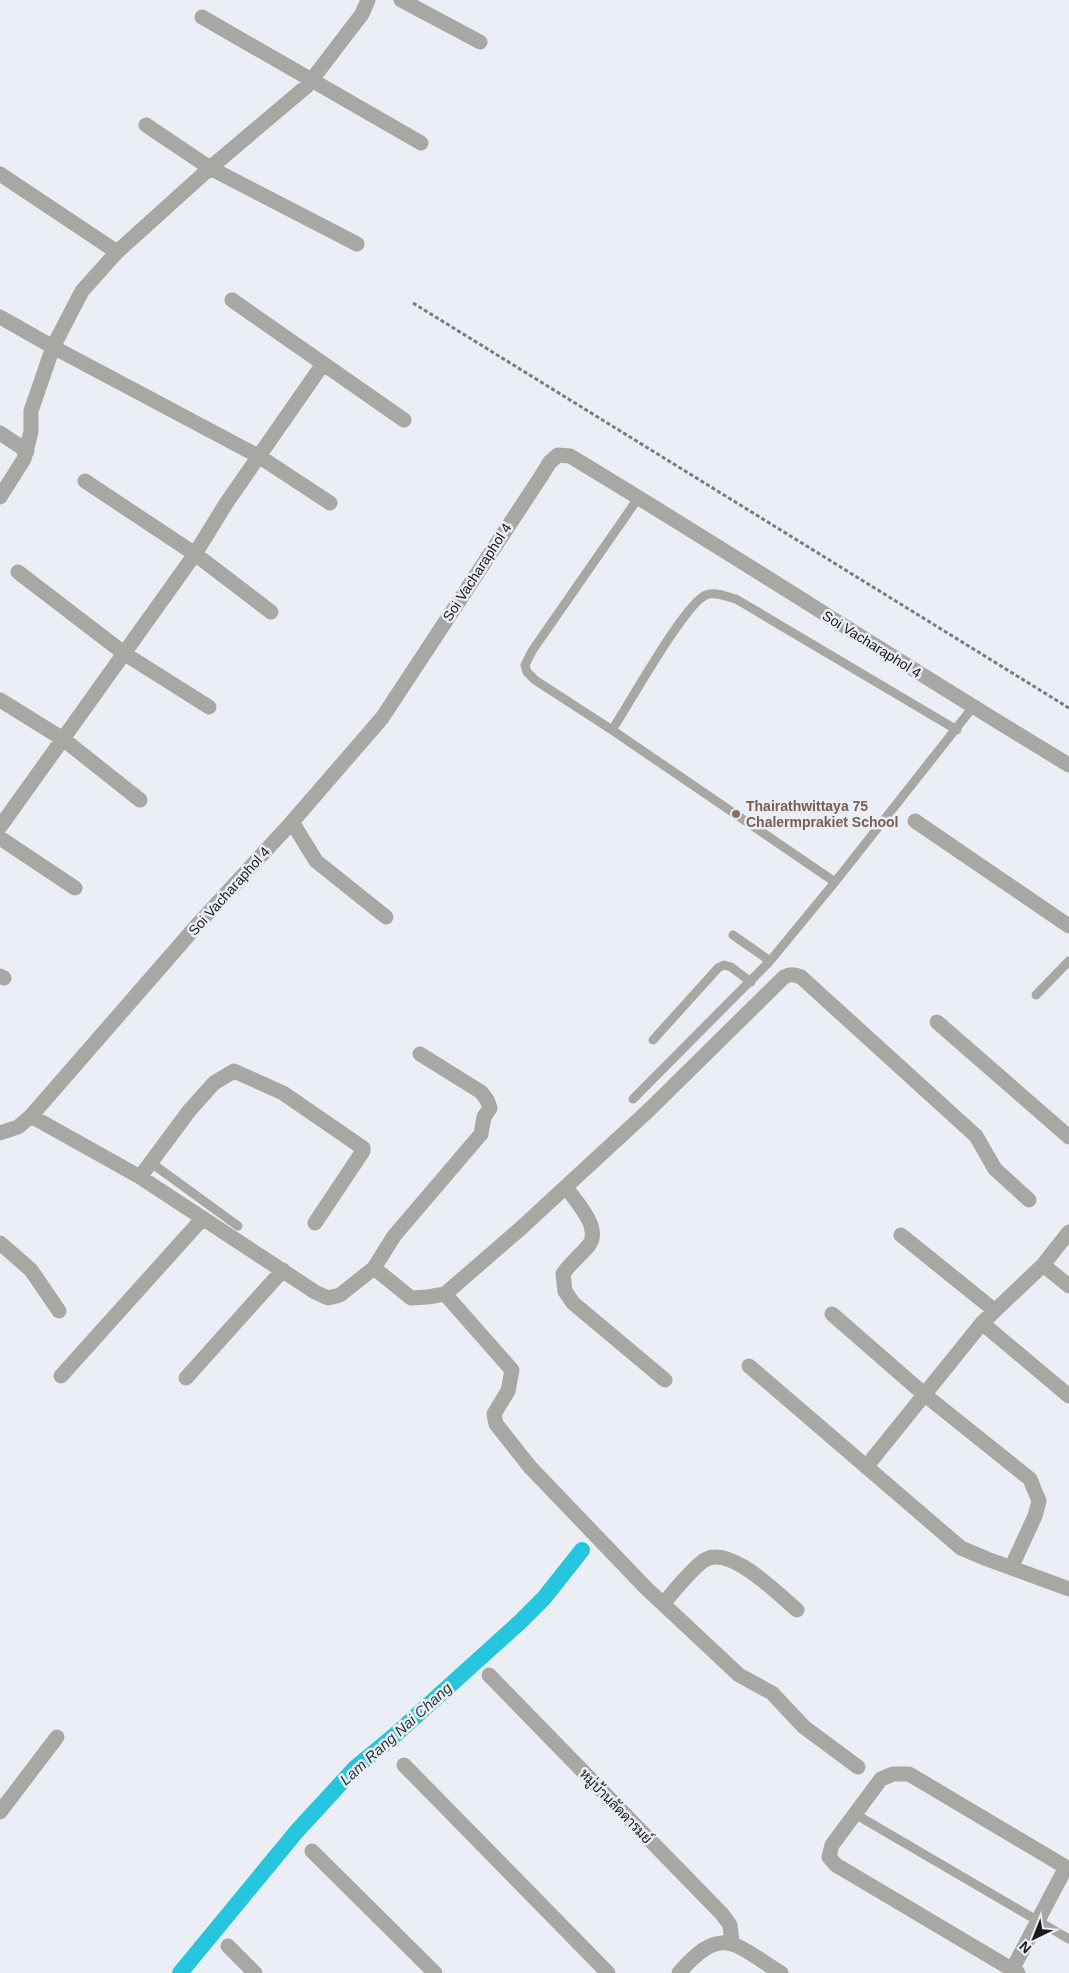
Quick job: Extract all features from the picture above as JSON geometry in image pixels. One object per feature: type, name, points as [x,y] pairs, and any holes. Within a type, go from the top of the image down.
[{"type":"street","points":[[0,497],[27,451],[31,411],[53,347],[82,291],[117,252],[210,168],[307,86],[362,14],[368,0]]},
{"type":"street","points":[[401,0],[480,42]]},
{"type":"street","points":[[202,18],[422,143]]},
{"type":"street","points":[[146,125],[210,168],[357,244]]},
{"type":"street","points":[[0,174],[117,252]]},
{"type":"street","points":[[232,300],[404,420]]},
{"type":"street","points":[[0,317],[260,457],[330,503]]},
{"type":"street","points":[[0,827],[195,554],[228,502],[323,364]]},
{"type":"street","points":[[0,433],[27,451]]},
{"type":"street","name":"Soi Vacharaphol 4","points":[[0,1133],[18,1127],[31,1116],[199,923],[292,822],[382,718],[550,462],[558,455],[570,456],[639,497],[973,707],[1069,765]]},
{"type":"street","points":[[85,481],[195,554],[271,612]]},
{"type":"street","points":[[18,572],[124,654],[209,707]]},
{"type":"street","points":[[0,700],[63,740],[140,800]]},
{"type":"street","points":[[915,821],[1069,926]]},
{"type":"street","points":[[292,822],[316,861],[386,917]]},
{"type":"street","points":[[0,838],[75,888]]},
{"type":"street","points":[[374,1268],[411,1298],[445,1294],[520,1229],[649,1110],[784,977],[795,975],[801,977],[976,1136],[995,1169],[1029,1200]]},
{"type":"street","points":[[937,1022],[1069,1137]]},
{"type":"street","points":[[31,1116],[140,1177],[328,1298],[340,1295],[374,1268],[394,1236],[481,1134],[484,1118],[490,1108],[488,1100],[481,1092],[420,1054]]},
{"type":"street","points":[[140,1177],[189,1111],[214,1083],[234,1071],[283,1094],[363,1148],[364,1151],[315,1224]]},
{"type":"street","points":[[566,1187],[589,1222],[593,1233],[590,1243],[571,1262],[563,1274],[565,1291],[573,1303],[665,1380]]},
{"type":"street","points":[[61,1376],[203,1218]]},
{"type":"street","points":[[866,1467],[982,1323],[1043,1264],[1069,1232]]},
{"type":"street","points":[[901,1235],[994,1310]]},
{"type":"street","points":[[0,1243],[31,1270],[59,1311]]},
{"type":"street","points":[[1043,1264],[1069,1286]]},
{"type":"street","points":[[186,1378],[283,1270]]},
{"type":"street","points":[[445,1294],[512,1370],[508,1392],[494,1414],[496,1424],[530,1466],[663,1604],[739,1676],[772,1693],[804,1726],[858,1767]]},
{"type":"street","points":[[832,1314],[925,1395],[1030,1479],[1038,1501],[1035,1516],[1011,1568]]},
{"type":"street","points":[[982,1323],[1069,1396]]},
{"type":"street","points":[[749,1366],[961,1548],[1069,1589]]},
{"type":"street","points":[[663,1604],[704,1560],[715,1557],[728,1559],[745,1567],[797,1610]]},
{"type":"street","name":"หมู่บ้านลัดดารมย์","points":[[489,1675],[722,1914],[730,1925],[732,1942]]},
{"type":"street","points":[[0,1812],[58,1737]]},
{"type":"street","points":[[404,1765],[608,1973]]},
{"type":"street","points":[[894,1774],[909,1774],[1067,1868],[1037,1922],[1015,1971],[836,1865],[828,1857],[832,1845],[855,1814],[881,1779],[894,1774]]},
{"type":"street","points":[[312,1851],[434,1973]]},
{"type":"street","points":[[679,1973],[693,1957],[712,1943],[732,1942],[781,1973]]},
{"type":"street","points":[[228,1946],[255,1973]]},
{"type":"lane","points":[[639,497],[532,651],[525,665],[527,672],[535,680],[612,730],[835,882]]},
{"type":"lane","points":[[612,730],[685,615],[706,595],[715,594],[736,599],[957,730]]},
{"type":"lane","points":[[633,1099],[770,961],[957,730],[973,707]]},
{"type":"lane","points":[[733,935],[770,961]]},
{"type":"lane","points":[[1036,994],[1069,961]]},
{"type":"lane","points":[[653,1040],[718,968],[724,965],[731,967],[751,982]]},
{"type":"lane","points":[[150,1162],[238,1226]]},
{"type":"lane","points":[[855,1814],[1069,1939]]},
{"type":"path","points":[[413,303],[1069,708]]},
{"type":"waterway","name":"Lam Rang Nai Chang","points":[[180,1973],[297,1831],[355,1768],[395,1735],[520,1622],[544,1598],[582,1550]]},
{"type":"place","name":"Thairathwittaya 75 Chalermprakiet School","points":[[736,814]]}]
